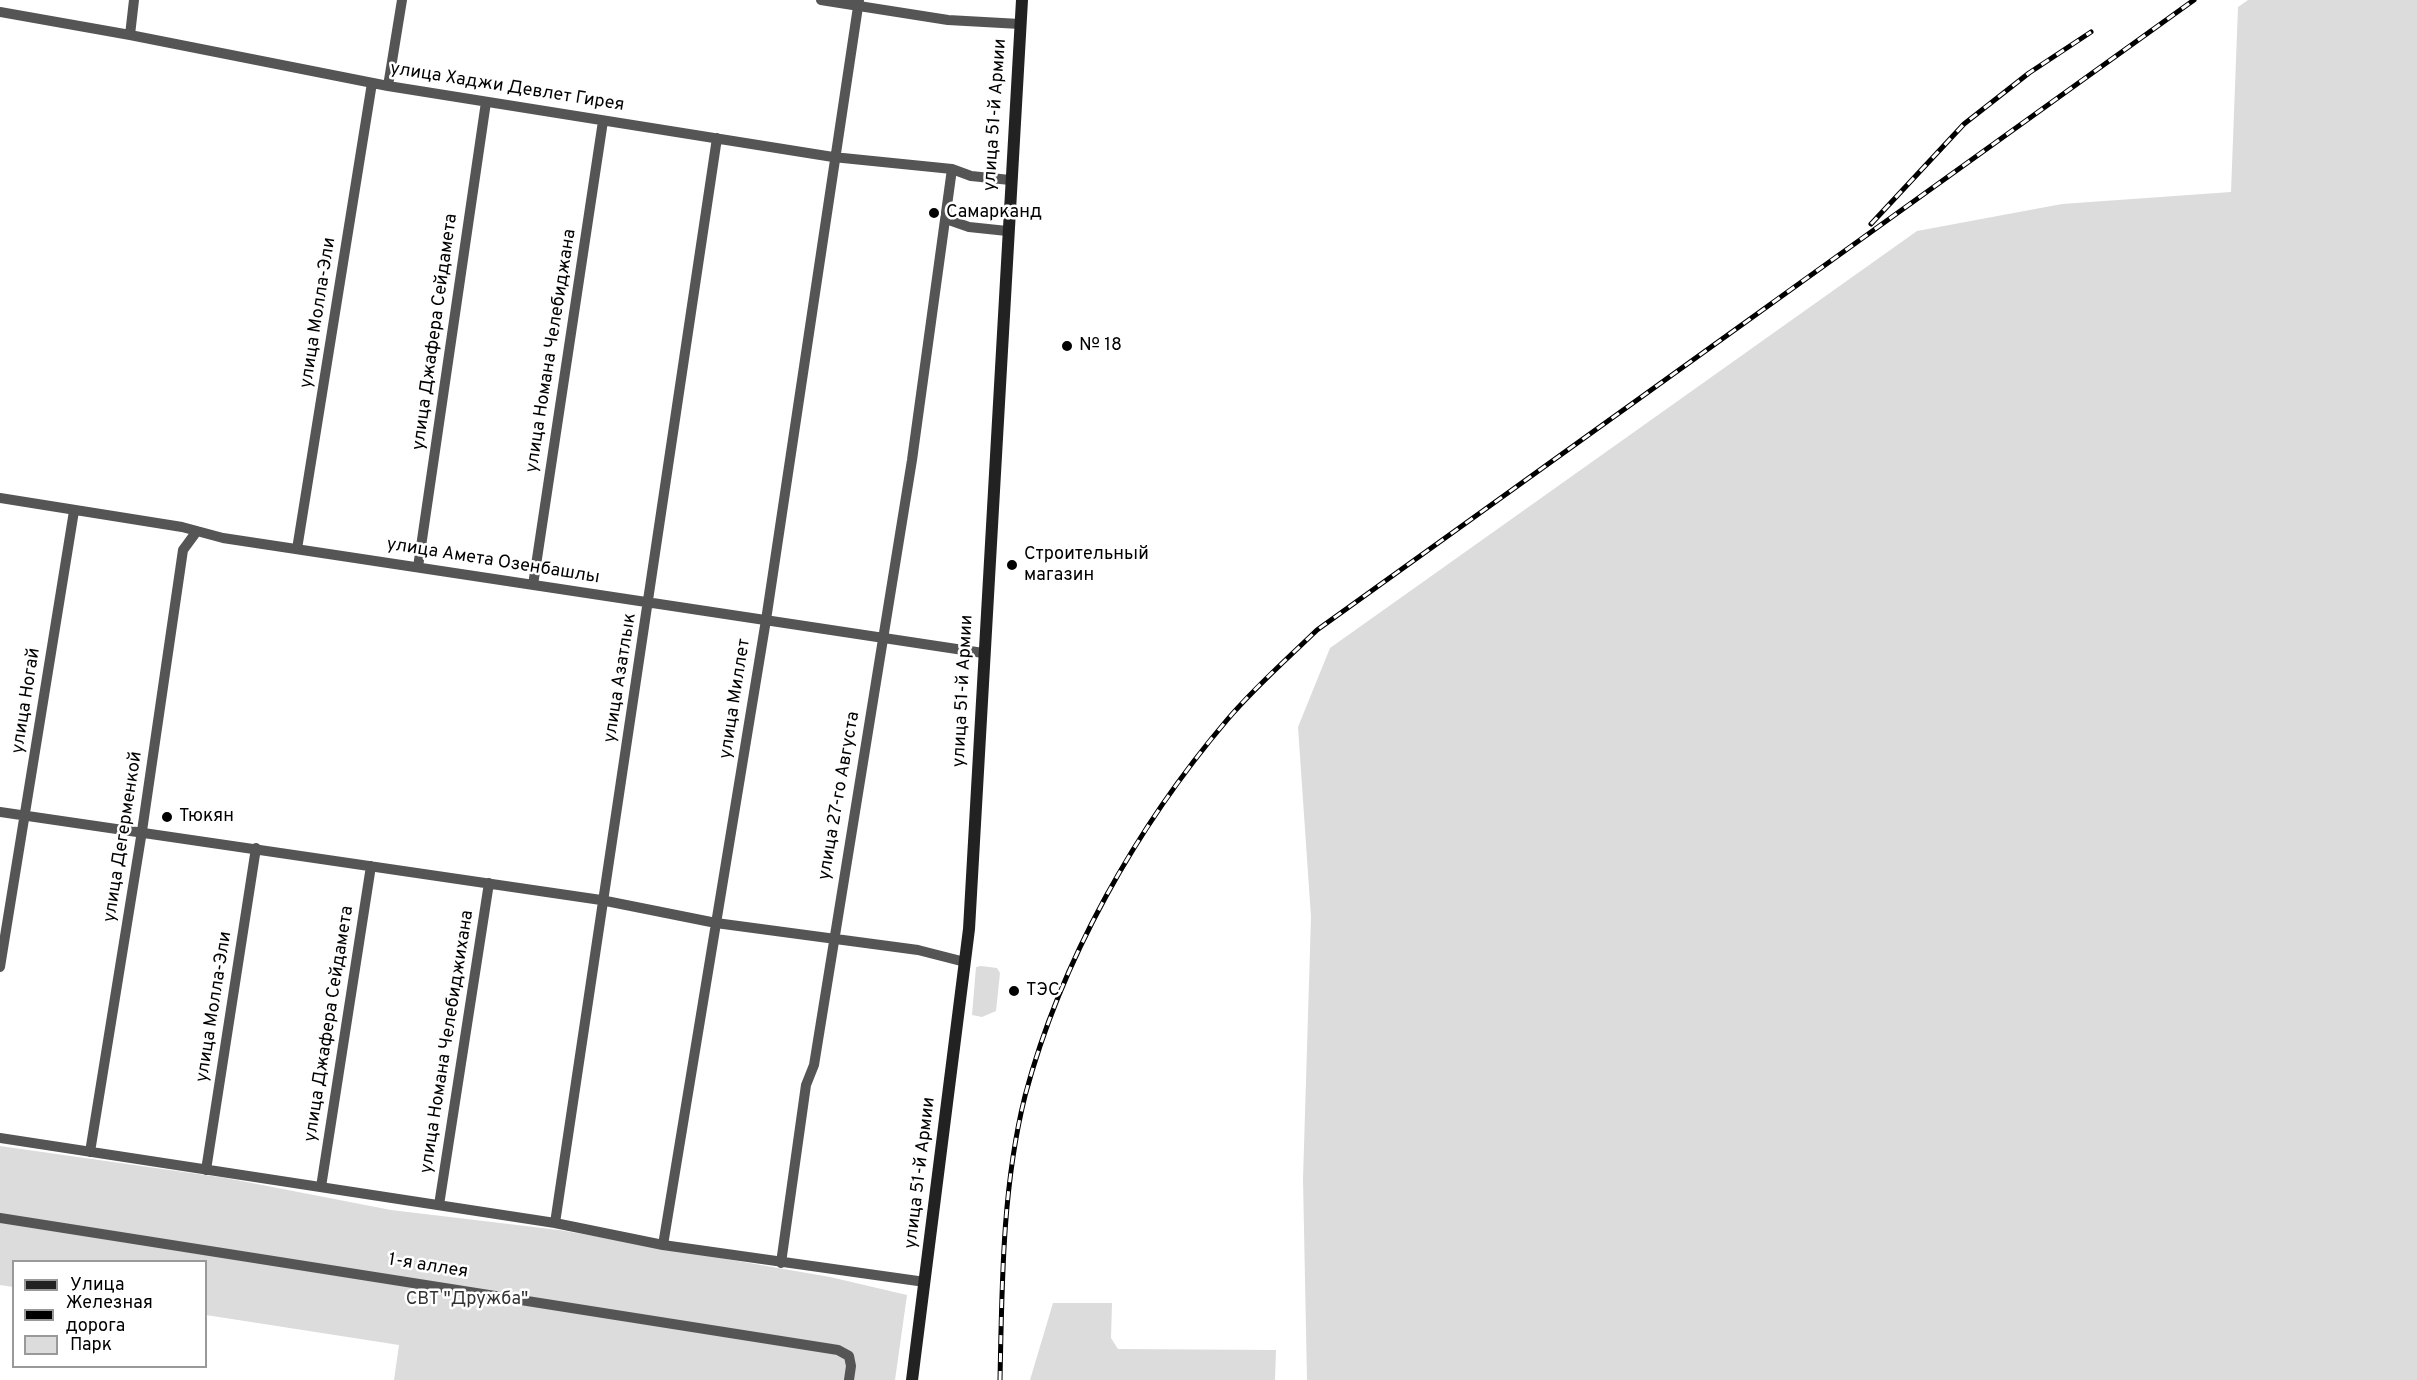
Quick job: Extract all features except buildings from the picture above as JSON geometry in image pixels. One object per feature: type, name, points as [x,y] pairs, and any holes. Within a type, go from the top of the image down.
[{"type":"main road","name":"улица 51-й Армии","points":[[912,1380],[965,962],[976,823],[983,653],[1022,0]]},
{"type":"street","points":[[130,34],[134,0]]},
{"type":"street","points":[[388,86],[402,0]]},
{"type":"street","points":[[821,0],[858,3],[948,20],[1020,24]]},
{"type":"street","name":"улица Миллет","points":[[663,1245],[766,620],[788,463],[813,317],[833,157],[858,3]]},
{"type":"street","name":"улица Хаджи Девлет Гирея","points":[[0,12],[130,34],[388,86],[833,157],[952,169],[971,176],[1010,180]]},
{"type":"street","name":"улица Молла-Эли","points":[[297,549],[372,83]]},
{"type":"street","name":"улица Джафера Сейдамета","points":[[418,567],[486,102]]},
{"type":"street","name":"улица Номана Челебиджана","points":[[533,585],[603,121]]},
{"type":"street","name":"улица Азатлык","points":[[555,1223],[601,900],[650,602],[717,138]]},
{"type":"street","name":"улица 27-го Августа","points":[[781,1263],[806,1085],[814,1065],[884,638],[931,333],[952,169]]},
{"type":"street","points":[[946,219],[969,227],[1007,231]]},
{"type":"street","name":"улица Амета Озенбашлы","points":[[0,498],[197,531],[223,538],[983,653]]},
{"type":"street","name":"улица Ногай","points":[[0,967],[74,511]]},
{"type":"street","name":"улица Дегерменкой","points":[[90,1152],[142,831],[183,550],[197,531]]},
{"type":"street","points":[[0,812],[601,900],[716,923],[918,950],[965,962]]},
{"type":"street","name":"улица Молла-Эли","points":[[206,1170],[256,848]]},
{"type":"street","name":"улица Джафера Сейдамета","points":[[321,1187],[371,866]]},
{"type":"street","name":"улица Номана Челебиджихана","points":[[439,1205],[489,884]]},
{"type":"street","points":[[0,1138],[555,1223],[663,1245],[925,1282]]},
{"type":"street","name":"1-я аллея","points":[[0,1218],[838,1350],[849,1356],[849,1380]]},
{"type":"green space","points":[[2248,0],[2417,0],[2417,1380],[1307,1380],[1303,1179],[1311,917],[1298,727],[1330,648],[1917,231],[2062,204],[2231,192],[2238,7]]},
{"type":"green space","points":[[976,967],[997,968],[1000,973],[996,1011],[982,1017],[972,1015]]},
{"type":"green space","name":"СВТ \"Дружба\"","points":[[0,1146],[226,1178],[391,1210],[559,1230],[830,1277],[907,1295],[895,1380],[394,1380],[399,1345],[207,1315],[207,1260],[12,1260],[12,1287],[0,1285]]},
{"type":"green space","points":[[1053,1303],[1112,1303],[1111,1338],[1118,1349],[1276,1350],[1275,1380],[1030,1380]]},
{"type":"railway","points":[[1000,1380],[1005,1237],[1012,1166],[1025,1096],[1040,1045],[1081,945],[1133,850],[1194,761],[1237,708],[1317,630],[2194,0]]},
{"type":"railway","points":[[1871,224],[1964,124],[2029,73],[2091,32]]},
{"type":"place","name":"Самарканд","points":[[934,213]]},
{"type":"place","name":"№ 18","points":[[1067,346]]},
{"type":"place","name":"Строительный магазин","points":[[1012,565]]},
{"type":"place","name":"Тюкян","points":[[167,817]]},
{"type":"place","name":"ТЭС","points":[[1014,991]]}]
